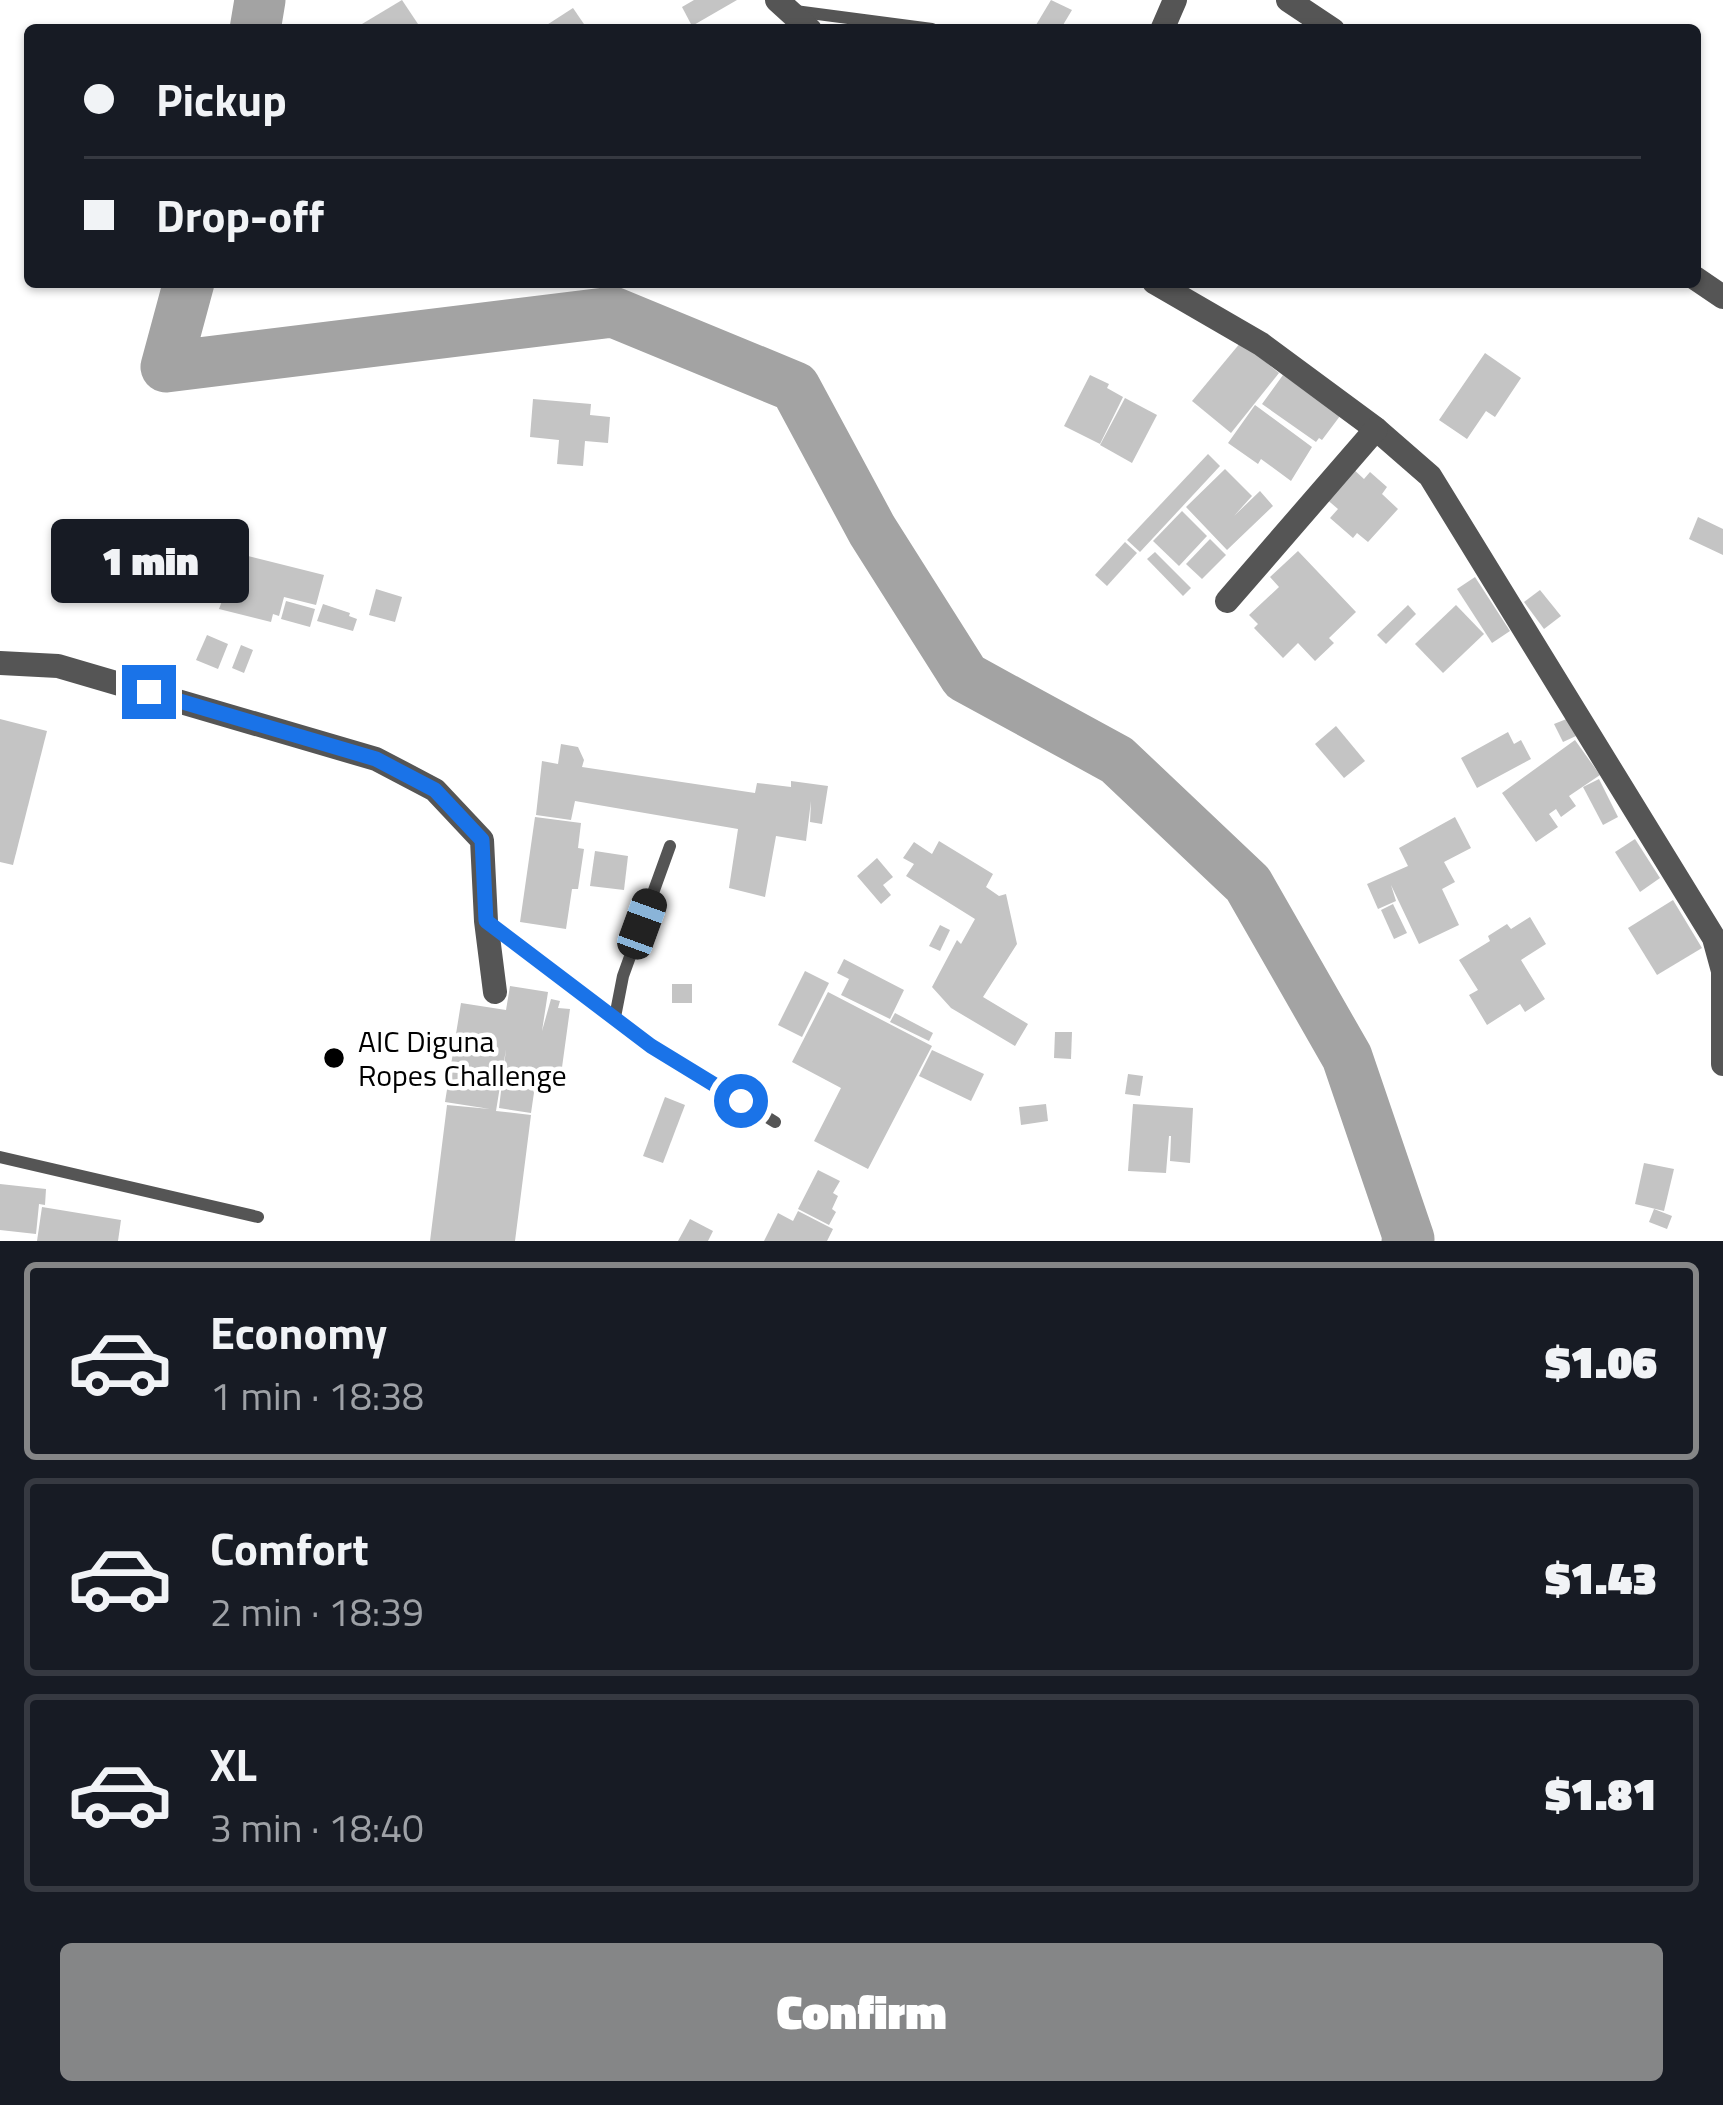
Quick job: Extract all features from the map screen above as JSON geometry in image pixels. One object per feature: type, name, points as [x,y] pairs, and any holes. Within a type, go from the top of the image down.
[{"type":"street","points":[[1288,0],[1324,24]]},
{"type":"street","points":[[1164,288],[1261,344],[1376,429],[1430,476],[1714,938],[1723,971],[1723,1064]]},
{"type":"street","points":[[1228,601],[1376,429]]},
{"type":"street","points":[[0,663],[58,666],[376,759],[435,790],[482,840],[495,992]]},
{"type":"lane","points":[[782,5],[906,24]]},
{"type":"lane","points":[[615,1017],[623,976],[670,846]]},
{"type":"lane","points":[[486,921],[651,1046],[775,1123]]},
{"type":"lane","points":[[0,1157],[258,1217]]},
{"type":"building","points":[[402,0],[418,24],[362,24]]},
{"type":"building","points":[[694,0],[737,0],[695,24],[682,7]]},
{"type":"building","points":[[1051,0],[1072,10],[1064,24],[1037,24]]},
{"type":"building","points":[[573,8],[584,24],[548,24]]},
{"type":"building","points":[[1241,342],[1279,373],[1231,433],[1192,401]]},
{"type":"building","points":[[1485,353],[1521,378],[1495,417],[1486,411],[1467,439],[1439,420]]},
{"type":"building","points":[[1090,375],[1123,397],[1100,444],[1064,426]]},
{"type":"building","points":[[1283,375],[1340,416],[1322,440],[1316,442],[1262,404]]},
{"type":"building","points":[[1125,398],[1157,415],[1132,463],[1100,445]]},
{"type":"building","points":[[533,399],[591,404],[590,415],[610,417],[608,443],[585,441],[583,466],[557,464],[559,440],[530,437]]},
{"type":"building","points":[[1255,405],[1312,447],[1291,481],[1228,443]]},
{"type":"building","points":[[1208,454],[1220,466],[1140,552],[1127,540]]},
{"type":"building","points":[[1351,467],[1364,479],[1370,472],[1387,487],[1382,494],[1398,509],[1368,542],[1357,533],[1353,538],[1330,518],[1338,509],[1324,497]]},
{"type":"building","points":[[1225,469],[1252,496],[1234,516],[1260,491],[1273,506],[1227,550],[1186,507]]},
{"type":"building","points":[[1182,511],[1207,536],[1179,566],[1153,541]]},
{"type":"building","points":[[1698,517],[1723,529],[1723,555],[1689,539]]},
{"type":"building","points":[[1210,539],[1226,555],[1202,579],[1186,564]]},
{"type":"building","points":[[1125,542],[1137,553],[1107,586],[1095,575]]},
{"type":"building","points":[[220,549],[324,575],[316,605],[284,597],[279,616],[273,614],[271,622],[219,609],[222,601],[208,597]]},
{"type":"building","points":[[1298,551],[1356,612],[1329,638],[1334,643],[1315,661],[1298,643],[1283,658],[1254,628],[1258,624],[1249,615],[1279,587],[1270,577]]},
{"type":"building","points":[[1155,552],[1191,588],[1183,596],[1147,559]]},
{"type":"building","points":[[1475,577],[1510,631],[1492,643],[1457,589]]},
{"type":"building","points":[[376,589],[402,597],[395,622],[369,615]]},
{"type":"building","points":[[1540,590],[1561,616],[1544,629],[1524,602]]},
{"type":"building","points":[[286,601],[315,609],[310,627],[281,619]]},
{"type":"building","points":[[323,604],[357,619],[353,631],[317,621]]},
{"type":"building","points":[[1408,605],[1416,614],[1386,644],[1377,635]]},
{"type":"building","points":[[1456,605],[1484,634],[1443,673],[1415,644]]},
{"type":"building","points":[[207,635],[228,644],[218,669],[196,660]]},
{"type":"building","points":[[241,645],[253,650],[244,673],[232,668]]},
{"type":"building","points":[[1569,718],[1576,736],[1563,742],[1554,724]]},
{"type":"building","points":[[0,719],[47,731],[13,865],[0,862]]},
{"type":"building","points":[[1336,726],[1365,761],[1344,778],[1315,744]]},
{"type":"building","points":[[1508,732],[1514,744],[1521,740],[1531,759],[1477,788],[1461,758]]},
{"type":"building","points":[[1575,740],[1600,775],[1569,796],[1576,806],[1561,817],[1556,809],[1549,814],[1558,827],[1536,842],[1502,793]]},
{"type":"building","points":[[561,744],[578,747],[582,767],[755,793],[757,783],[828,786],[822,824],[810,822],[811,801],[806,841],[776,836],[765,897],[729,888],[738,829],[575,801],[571,820],[536,815],[542,761],[558,764]]},
{"type":"building","points":[[1599,779],[1618,817],[1603,825],[1583,787]]},
{"type":"building","points":[[535,817],[581,823],[578,848],[584,849],[566,929],[520,922]]},
{"type":"building","points":[[1455,817],[1471,848],[1444,862],[1455,882],[1442,889],[1459,925],[1419,944],[1391,885],[1396,901],[1378,909],[1367,884],[1408,866],[1399,848]]},
{"type":"building","points":[[1635,839],[1660,878],[1640,892],[1615,852]]},
{"type":"building","points":[[939,841],[993,874],[986,887],[999,896],[1006,894],[1017,944],[983,997],[1028,1024],[1015,1046],[951,1008],[932,987],[957,940],[961,944],[975,919],[906,876],[914,864],[903,858],[914,842],[932,854]]},
{"type":"building","points":[[595,851],[628,856],[624,890],[590,886]]},
{"type":"building","points":[[877,858],[893,877],[883,885],[891,895],[881,904],[857,876]]},
{"type":"building","points":[[1673,900],[1702,948],[1657,975],[1628,928]]},
{"type":"building","points":[[1393,904],[1407,933],[1394,939],[1381,910]]},
{"type":"building","points":[[1530,917],[1546,944],[1521,960],[1545,999],[1525,1012],[1520,1004],[1487,1025],[1469,995],[1478,990],[1459,960],[1507,924],[1511,929]]},
{"type":"building","points":[[940,925],[950,930],[940,951],[929,946]]},
{"type":"building","points":[[844,959],[904,990],[890,1019],[841,995],[849,979],[837,973]]},
{"type":"building","points":[[805,971],[829,983],[802,1037],[778,1025]]},
{"type":"building","points":[[672,984],[692,984],[692,1003],[672,1003]]},
{"type":"building","points":[[510,986],[548,992],[542,1031],[551,999],[560,1001],[558,1008],[570,1009],[560,1082],[536,1079],[531,1113],[499,1108],[506,1049],[496,1111],[531,1115],[515,1241],[430,1241],[447,1105],[490,1109],[445,1102],[461,1003],[506,1010]]},
{"type":"building","points":[[828,992],[932,1046],[868,1169],[814,1141],[841,1088],[792,1062]]},
{"type":"building","points":[[895,1013],[933,1033],[929,1041],[890,1022]]},
{"type":"building","points":[[1055,1032],[1072,1032],[1071,1059],[1054,1058]]},
{"type":"building","points":[[932,1050],[984,1074],[971,1101],[919,1076]]},
{"type":"building","points":[[1128,1074],[1143,1076],[1140,1096],[1125,1094]]},
{"type":"building","points":[[665,1097],[685,1105],[663,1163],[643,1156]]},
{"type":"building","points":[[1046,1104],[1048,1121],[1021,1125],[1019,1107]]},
{"type":"building","points":[[1133,1104],[1193,1108],[1190,1163],[1170,1161],[1169,1136],[1166,1173],[1128,1171]]},
{"type":"building","points":[[1644,1163],[1674,1169],[1664,1211],[1635,1204]]},
{"type":"building","points":[[818,1170],[840,1181],[833,1193],[838,1196],[832,1209],[836,1212],[829,1225],[798,1209]]},
{"type":"building","points":[[0,1184],[46,1189],[36,1234],[0,1230]]},
{"type":"building","points":[[42,1207],[121,1220],[118,1241],[37,1241]]},
{"type":"building","points":[[1654,1209],[1672,1216],[1667,1229],[1649,1222]]},
{"type":"building","points":[[798,1211],[833,1229],[827,1241],[764,1241],[778,1213],[793,1221]]},
{"type":"building","points":[[690,1219],[713,1231],[708,1241],[678,1241]]},
{"type":"waterway","points":[[256,24],[260,0]]},
{"type":"waterway","points":[[187,288],[166,367],[613,312],[795,387],[872,530],[965,677],[1117,760],[1248,884],[1347,1057],[1407,1241]]},
{"type":"place","name":"AIC Diguna Ropes Challenge","points":[[334,1058]]},
{"type":"route","points":[[149,692],[376,759],[435,790],[482,840],[486,921],[651,1046],[741,1101]]}]
